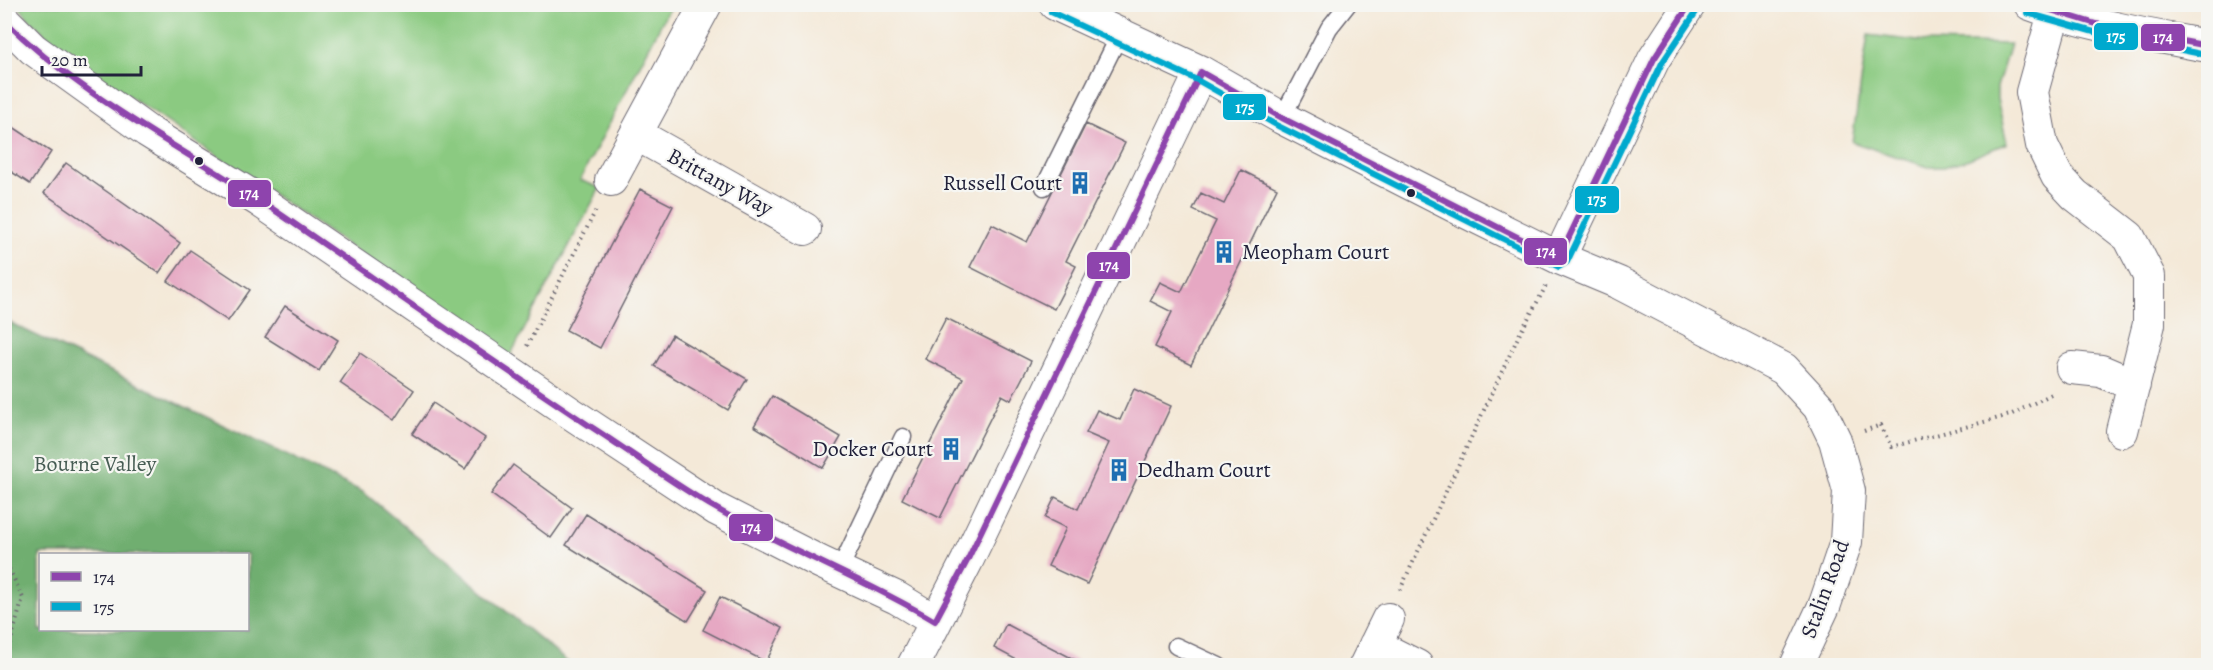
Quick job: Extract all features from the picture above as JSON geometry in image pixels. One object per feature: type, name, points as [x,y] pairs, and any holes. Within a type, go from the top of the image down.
[{"type":"street","points":[[611,180],[706,4]]},
{"type":"street","name":"Stalin Road","points":[[1055,4],[1201,72],[1282,118],[1559,258],[1619,283],[1784,369],[1819,407],[1835,440],[1849,491],[1846,542],[1825,604],[1796,666]]},
{"type":"street","points":[[1559,258],[1654,59],[1690,4]]},
{"type":"street","points":[[2121,431],[2150,324],[2149,276],[2129,237],[2075,195],[2057,176],[2042,145],[2035,119],[2032,92],[2042,9],[2140,34],[2208,46]]},
{"type":"street","points":[[4,20],[33,49],[147,131],[260,201],[716,509],[897,598],[935,621]]},
{"type":"street","points":[[913,666],[967,561],[1201,72]]},
{"type":"street","name":"Brittany Way","points":[[636,134],[805,229]]},
{"type":"street","points":[[2072,368],[2101,371],[2134,385]]},
{"type":"street","points":[[1376,643],[1417,666]]},
{"type":"lane","points":[[1282,118],[1329,28],[1348,4]]},
{"type":"lane","points":[[1044,187],[1120,34]]},
{"type":"lane","points":[[839,571],[903,437]]},
{"type":"lane","points":[[1176,646],[1219,666]]},
{"type":"path","points":[[513,373],[611,180]]},
{"type":"path","points":[[1376,643],[1519,335],[1559,258]]},
{"type":"path","points":[[1835,440],[1881,425],[1891,447],[2010,415],[2064,389],[2072,368]]},
{"type":"path","points":[[4,558],[23,598],[4,664]]},
{"type":"green space","points":[[18,5],[671,5],[580,180],[600,188],[510,356],[63,51],[28,18]]},
{"type":"green space","points":[[1868,35],[1926,42],[2010,44],[1997,87],[1997,99],[2007,143],[1944,167],[1928,167],[1852,142]]},
{"type":"green space","name":"Bourne Valley","points":[[4,320],[363,492],[571,665],[5,665]]},
{"type":"building","points":[[4,121],[51,152],[30,184],[4,167]]},
{"type":"building","name":"Russell Court","points":[[1086,124],[1125,143],[1066,261],[1076,266],[1054,309],[970,267],[992,224],[1027,242]]},
{"type":"building","points":[[66,163],[180,243],[159,273],[44,193]]},
{"type":"building","name":"Meopham Court","points":[[1241,170],[1277,188],[1191,365],[1155,347],[1172,312],[1150,301],[1160,282],[1181,292],[1216,221],[1193,210],[1201,193],[1224,204]]},
{"type":"building","points":[[640,189],[673,206],[600,348],[566,330]]},
{"type":"building","points":[[190,250],[250,290],[228,321],[168,281]]},
{"type":"building","points":[[285,306],[338,340],[319,371],[265,337]]},
{"type":"building","name":"Docker Court","points":[[946,318],[1031,361],[1011,400],[1002,395],[940,518],[902,499],[963,378],[925,359]]},
{"type":"building","points":[[672,335],[747,379],[728,410],[654,366]]},
{"type":"building","points":[[360,353],[414,390],[394,420],[340,383]]},
{"type":"building","name":"Dedham Court","points":[[1134,389],[1171,406],[1087,584],[1048,566],[1066,528],[1045,518],[1055,497],[1078,509],[1109,443],[1086,433],[1097,410],[1120,420]]},
{"type":"building","points":[[772,396],[841,437],[823,468],[754,426]]},
{"type":"building","points":[[433,403],[485,438],[465,469],[412,434]]},
{"type":"building","points":[[513,465],[572,508],[551,538],[491,494]]},
{"type":"building","points":[[586,514],[707,590],[688,621],[566,545]]},
{"type":"building","points":[[720,597],[783,628],[766,662],[703,630]]},
{"type":"building","points":[[1006,624],[1087,666],[1028,666],[994,648]]},
{"type":"building","points":[[977,660],[988,666],[974,666]]},
{"type":"transit line","name":"174","points":[[4,20],[33,47],[96,96],[264,203],[512,374],[686,490],[744,524],[935,621],[967,561],[1201,72],[1282,118],[1559,258],[1654,59],[1690,4]]},
{"type":"transit line","name":"174","points":[[2031,4],[2096,24],[2208,46]]},
{"type":"transit line","name":"175","points":[[1051,12],[1197,80],[1278,126],[1559,267],[1567,262],[1662,63],[1698,9]]},
{"type":"transit line","name":"175","points":[[2027,13],[2094,32],[2206,55]]},
{"type":"place","name":"Russell Court","points":[[1080,183]]},
{"type":"place","name":"Meopham Court","points":[[1224,252]]},
{"type":"place","name":"Docker Court","points":[[951,449]]},
{"type":"place","name":"Dedham Court","points":[[1119,470]]}]
